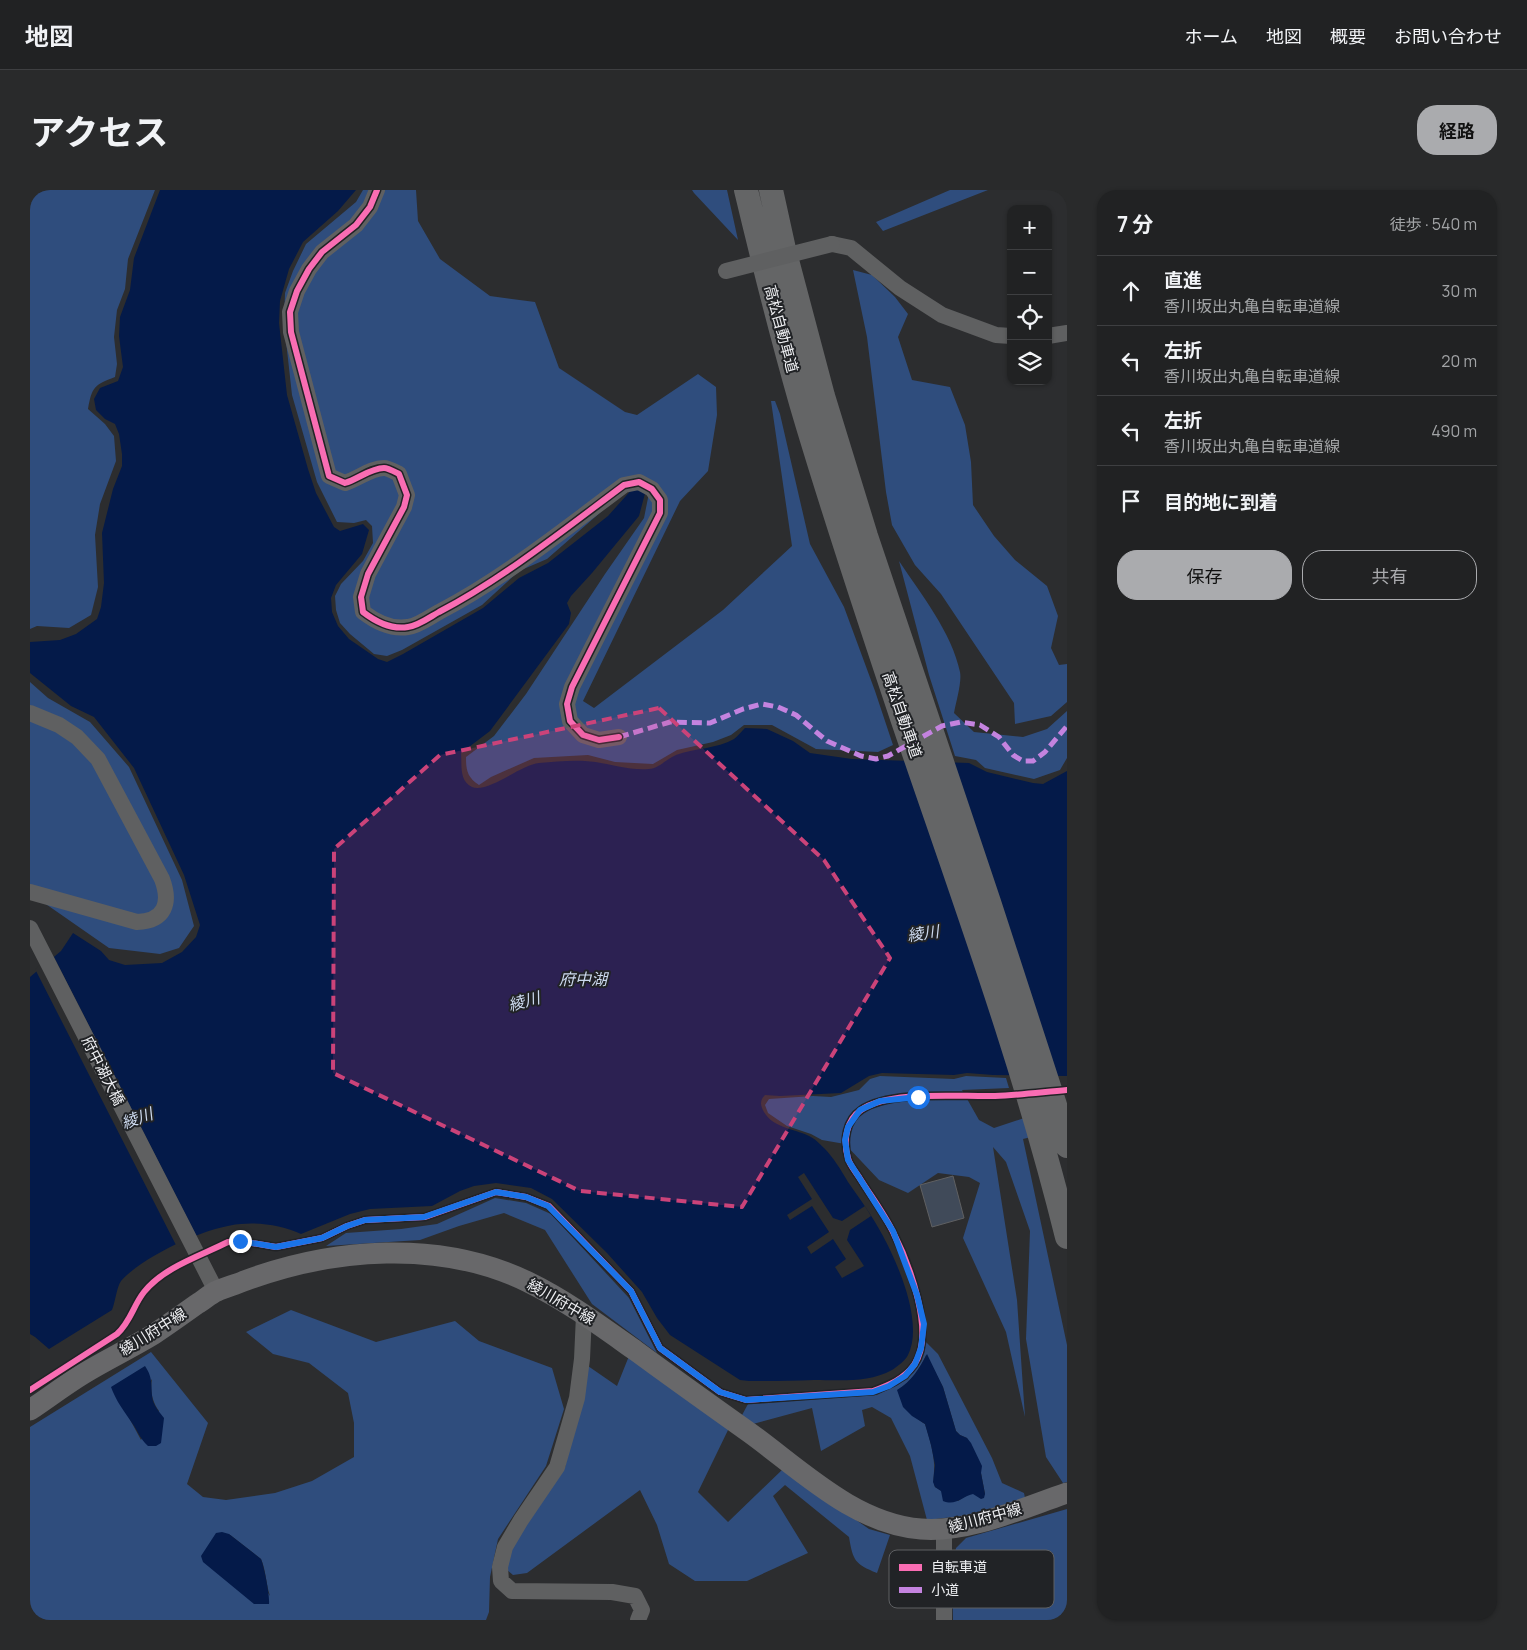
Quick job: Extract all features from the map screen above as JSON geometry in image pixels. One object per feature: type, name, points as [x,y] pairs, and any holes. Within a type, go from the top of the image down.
[{"type":"highway","name":"高松自動車道","points":[[746,190],[801,403],[842,536],[967,908],[1033,1112],[1048,1160],[1067,1237]]},
{"type":"highway","name":"高松自動車道","points":[[771,190],[784,249],[823,396],[866,536],[1067,1146]]},
{"type":"main road","name":"綾川府中線","points":[[30,1410],[82,1375],[153,1335],[216,1291],[270,1272],[316,1260],[348,1255],[407,1254],[464,1260],[527,1281],[584,1315],[854,1509],[895,1525],[920,1529],[944,1529],[984,1521],[1067,1493]]},
{"type":"street","points":[[377,190],[370,206],[356,226],[322,252],[309,269],[297,291],[290,312],[291,332],[329,476],[345,483],[356,480],[369,472],[384,468],[399,474],[407,495],[404,507],[368,574],[361,597],[363,612],[376,622],[395,628],[410,627],[453,605],[535,552],[624,485],[639,482],[652,488],[660,500],[660,513],[572,687],[567,704],[570,721],[583,735],[599,740],[619,737]]},
{"type":"street","points":[[726,271],[832,244],[851,248],[900,288],[942,315],[996,335],[1007,336]]},
{"type":"street","points":[[1052,336],[1067,334]]},
{"type":"street","points":[[30,713],[59,725],[78,738],[98,759],[162,879],[167,891],[167,901],[157,917],[148,922],[137,922],[30,892]]},
{"type":"street","name":"府中湖大橋","points":[[30,928],[216,1291]]},
{"type":"street","points":[[584,1315],[582,1360],[577,1398],[557,1467],[505,1547],[500,1568],[501,1581],[512,1591],[612,1592],[634,1596],[642,1610],[638,1620]]},
{"type":"street","points":[[944,1529],[944,1550]]},
{"type":"highlighted area","points":[[659,708],[824,860],[890,958],[742,1207],[580,1191],[333,1073],[334,849],[440,755]]},
{"type":"shaded area","points":[[30,190],[155,190],[128,259],[125,289],[117,310],[114,337],[117,364],[115,377],[102,382],[95,388],[88,409],[105,424],[114,436],[116,461],[100,504],[95,535],[98,587],[91,615],[69,628],[37,626],[30,629]]},
{"type":"shaded area","points":[[363,190],[416,190],[418,221],[440,259],[490,296],[535,302],[559,368],[625,412],[637,415],[698,374],[716,387],[717,415],[708,471],[680,501],[583,701],[594,708],[723,610],[792,546],[771,401],[775,401],[780,414],[810,544],[844,607],[893,745],[878,752],[816,749],[772,725],[744,725],[731,735],[713,742],[677,750],[653,764],[615,762],[588,755],[534,758],[491,777],[479,785],[472,779],[467,769],[466,757],[494,736],[526,694],[644,518],[651,483],[626,490],[547,559],[519,571],[482,605],[402,650],[387,656],[374,654],[350,634],[340,623],[336,610],[335,596],[341,584],[363,561],[373,543],[372,526],[366,520],[354,523],[337,522],[317,482],[292,395],[284,323],[285,293],[306,244],[356,202]]},
{"type":"shaded area","points":[[692,190],[727,190],[738,240],[694,193]]},
{"type":"shaded area","points":[[950,190],[988,190],[883,231],[876,222]]},
{"type":"shaded area","points":[[853,270],[872,275],[895,297],[908,314],[898,337],[912,380],[950,387],[965,425],[971,462],[973,505],[994,536],[1015,560],[1047,586],[1058,616],[1051,648],[1059,665],[1067,664],[1067,702],[1051,716],[1015,724],[1014,703],[941,594],[915,565],[892,525],[886,492],[867,337]]},
{"type":"shaded area","points":[[899,561],[935,614],[956,657],[960,672],[960,686],[954,713],[974,732],[1023,737],[1047,729],[1067,711],[1067,758],[1060,770],[1034,779],[985,768],[976,760],[955,756],[929,675]]},
{"type":"shaded area","points":[[30,682],[48,698],[90,722],[129,767],[182,880],[194,926],[179,948],[160,954],[109,948],[30,893]]},
{"type":"shaded area","points":[[880,1076],[954,1079],[966,1076],[1006,1078],[1009,1088],[962,1090],[979,1120],[994,1128],[1067,1104],[1067,1128],[1023,1139],[1067,1345],[1067,1482],[1063,1483],[1046,1457],[1026,1339],[1030,1231],[1006,1162],[993,1147],[1017,1300],[1025,1417],[1006,1332],[963,1238],[980,1183],[969,1177],[938,1173],[908,1193],[879,1180],[845,1144],[822,1140],[787,1126],[768,1113],[765,1105],[769,1099],[813,1096],[831,1097],[859,1090],[870,1079]]},
{"type":"shaded area","points":[[495,1198],[526,1203],[551,1214],[629,1298],[657,1353],[592,1304],[545,1230],[504,1213],[420,1240],[326,1246],[346,1233],[437,1224]]},
{"type":"shaded area","points":[[291,1310],[376,1342],[455,1321],[479,1341],[552,1368],[564,1409],[546,1466],[498,1539],[490,1577],[489,1612],[486,1620],[30,1620],[30,1427],[151,1352],[208,1423],[187,1484],[203,1497],[226,1500],[275,1493],[312,1481],[354,1457],[354,1423],[348,1393],[309,1363],[273,1354],[246,1332]],"holes":[[[152,1379],[152,1396],[159,1411],[141,1440],[127,1414]],[[229,1534],[261,1559],[270,1596]]]},
{"type":"shaded area","points":[[924,1340],[938,1354],[992,1458],[1002,1483],[1024,1493],[1025,1498],[970,1515],[927,1520],[910,1456],[891,1418],[872,1407],[862,1410],[865,1426],[821,1451],[812,1408],[753,1424],[741,1417],[748,1404],[877,1395],[908,1379],[922,1355]],"holes":[[[926,1355],[943,1387],[956,1431],[967,1438],[981,1473],[985,1494],[981,1498],[973,1493],[958,1501],[935,1487],[933,1453],[925,1424],[907,1410],[898,1390],[915,1375]]]},
{"type":"shaded area","points":[[629,1356],[729,1428],[698,1492],[728,1522],[783,1469],[869,1529],[890,1535],[877,1573],[856,1561],[849,1537],[785,1485],[773,1496],[808,1553],[747,1581],[695,1581],[669,1564],[657,1525],[640,1490],[527,1573],[513,1575],[505,1568],[511,1546],[565,1467],[588,1366],[617,1386]]},
{"type":"shaded area","points":[[1067,1509],[1067,1620],[953,1620],[953,1608],[1054,1608],[1054,1550],[956,1550],[966,1538]]},
{"type":"water","name":"府中湖","points":[[160,190],[356,190],[338,211],[303,242],[289,269],[280,301],[279,323],[287,395],[316,493],[334,527],[340,531],[363,524],[369,530],[362,554],[336,585],[331,598],[332,612],[338,626],[349,639],[378,659],[387,662],[483,608],[519,578],[548,563],[608,516],[634,487],[647,486],[639,516],[567,603],[571,613],[569,624],[490,731],[461,753],[463,777],[472,787],[478,788],[495,783],[523,768],[539,763],[585,761],[633,769],[649,769],[660,765],[676,755],[727,742],[735,738],[745,728],[767,729],[793,741],[810,753],[852,759],[969,763],[987,772],[1043,784],[1067,771],[1067,1076],[882,1073],[869,1076],[841,1093],[765,1095],[761,1101],[762,1108],[770,1120],[811,1137],[827,1152],[871,1215],[889,1248],[907,1294],[913,1327],[912,1342],[908,1355],[892,1370],[874,1377],[854,1380],[740,1380],[670,1335],[657,1318],[642,1292],[607,1253],[552,1199],[531,1188],[496,1183],[474,1186],[460,1191],[432,1206],[370,1209],[350,1214],[301,1234],[264,1224],[241,1224],[211,1230],[177,1244],[131,1271],[120,1283],[112,1310],[49,1349],[30,1334],[30,977],[61,951],[73,933],[101,951],[109,960],[125,965],[162,963],[182,952],[196,937],[200,925],[184,875],[134,768],[94,717],[71,706],[30,673],[30,642],[60,640],[76,634],[97,619],[101,607],[104,583],[102,533],[113,489],[122,466],[122,454],[119,434],[115,424],[105,419],[96,410],[94,399],[100,388],[118,381],[123,367],[119,336],[120,317],[130,290],[134,258]]},
{"type":"water","points":[[927,1354],[943,1387],[956,1431],[971,1443],[982,1466],[984,1498],[981,1499],[973,1494],[955,1502],[943,1501],[941,1491],[935,1487],[933,1482],[935,1465],[925,1424],[912,1416],[903,1407],[897,1390],[915,1374]]},
{"type":"water","points":[[145,1366],[151,1379],[153,1401],[164,1418],[161,1443],[156,1446],[148,1446],[143,1441],[111,1387]]},
{"type":"water","points":[[216,1533],[229,1534],[261,1559],[269,1595],[269,1604],[254,1604],[203,1562],[201,1556]]},
{"type":"pier","points":[[53,955],[198,1239],[177,1247],[35,969]]},
{"type":"pier","points":[[804,1173],[833,1218],[842,1221],[865,1206],[871,1216],[850,1230],[847,1240],[864,1266],[842,1278],[835,1267],[846,1259],[833,1239],[811,1254],[807,1247],[829,1232],[812,1206],[790,1220],[787,1215],[812,1199],[798,1177]]},
{"type":"building","points":[[953,1176],[964,1218],[932,1227],[920,1185]]},
{"type":"marked path","points":[[619,737],[670,722],[710,723],[743,709],[762,704],[778,707],[796,715],[827,741],[861,756],[876,759],[888,756],[942,726],[961,722],[980,725],[999,737],[1013,755],[1023,761],[1033,761],[1045,752],[1067,726]]},
{"type":"cycle path","points":[[377,190],[370,207],[356,225],[322,252],[309,269],[297,291],[290,312],[291,332],[329,476],[345,483],[379,468],[386,468],[399,474],[407,495],[404,507],[368,574],[361,597],[363,612],[378,622],[390,626],[402,628],[420,623],[463,599],[511,568],[624,485],[639,482],[652,489],[660,500],[660,513],[572,687],[567,704],[570,721],[583,735],[599,740],[619,737]]},
{"type":"cycle path","points":[[30,1390],[117,1334],[126,1324],[137,1303],[152,1283],[183,1263],[228,1242],[240,1241],[276,1247],[322,1238],[365,1220],[425,1217],[496,1192],[526,1197],[549,1206],[631,1291],[660,1348],[720,1392],[746,1400],[873,1391],[901,1378],[914,1365],[920,1352],[922,1336],[921,1317],[918,1298],[899,1245],[885,1218],[852,1168],[849,1160],[846,1138],[852,1119],[861,1110],[874,1104],[907,1097],[995,1096],[1067,1090]]},
{"type":"route","points":[[240,1241],[276,1247],[322,1238],[365,1220],[424,1217],[496,1192],[526,1197],[548,1206],[631,1291],[660,1348],[720,1392],[746,1400],[873,1392],[889,1386],[905,1376],[915,1364],[921,1348],[924,1324],[917,1295],[893,1231],[848,1160],[845,1140],[848,1127],[860,1110],[880,1101],[918,1097]]},
{"type":"water label","name":"綾川","points":[[923,933]]},
{"type":"water label","name":"綾川","points":[[524,1001]]},
{"type":"water label","name":"綾川","points":[[137,1118]]}]
